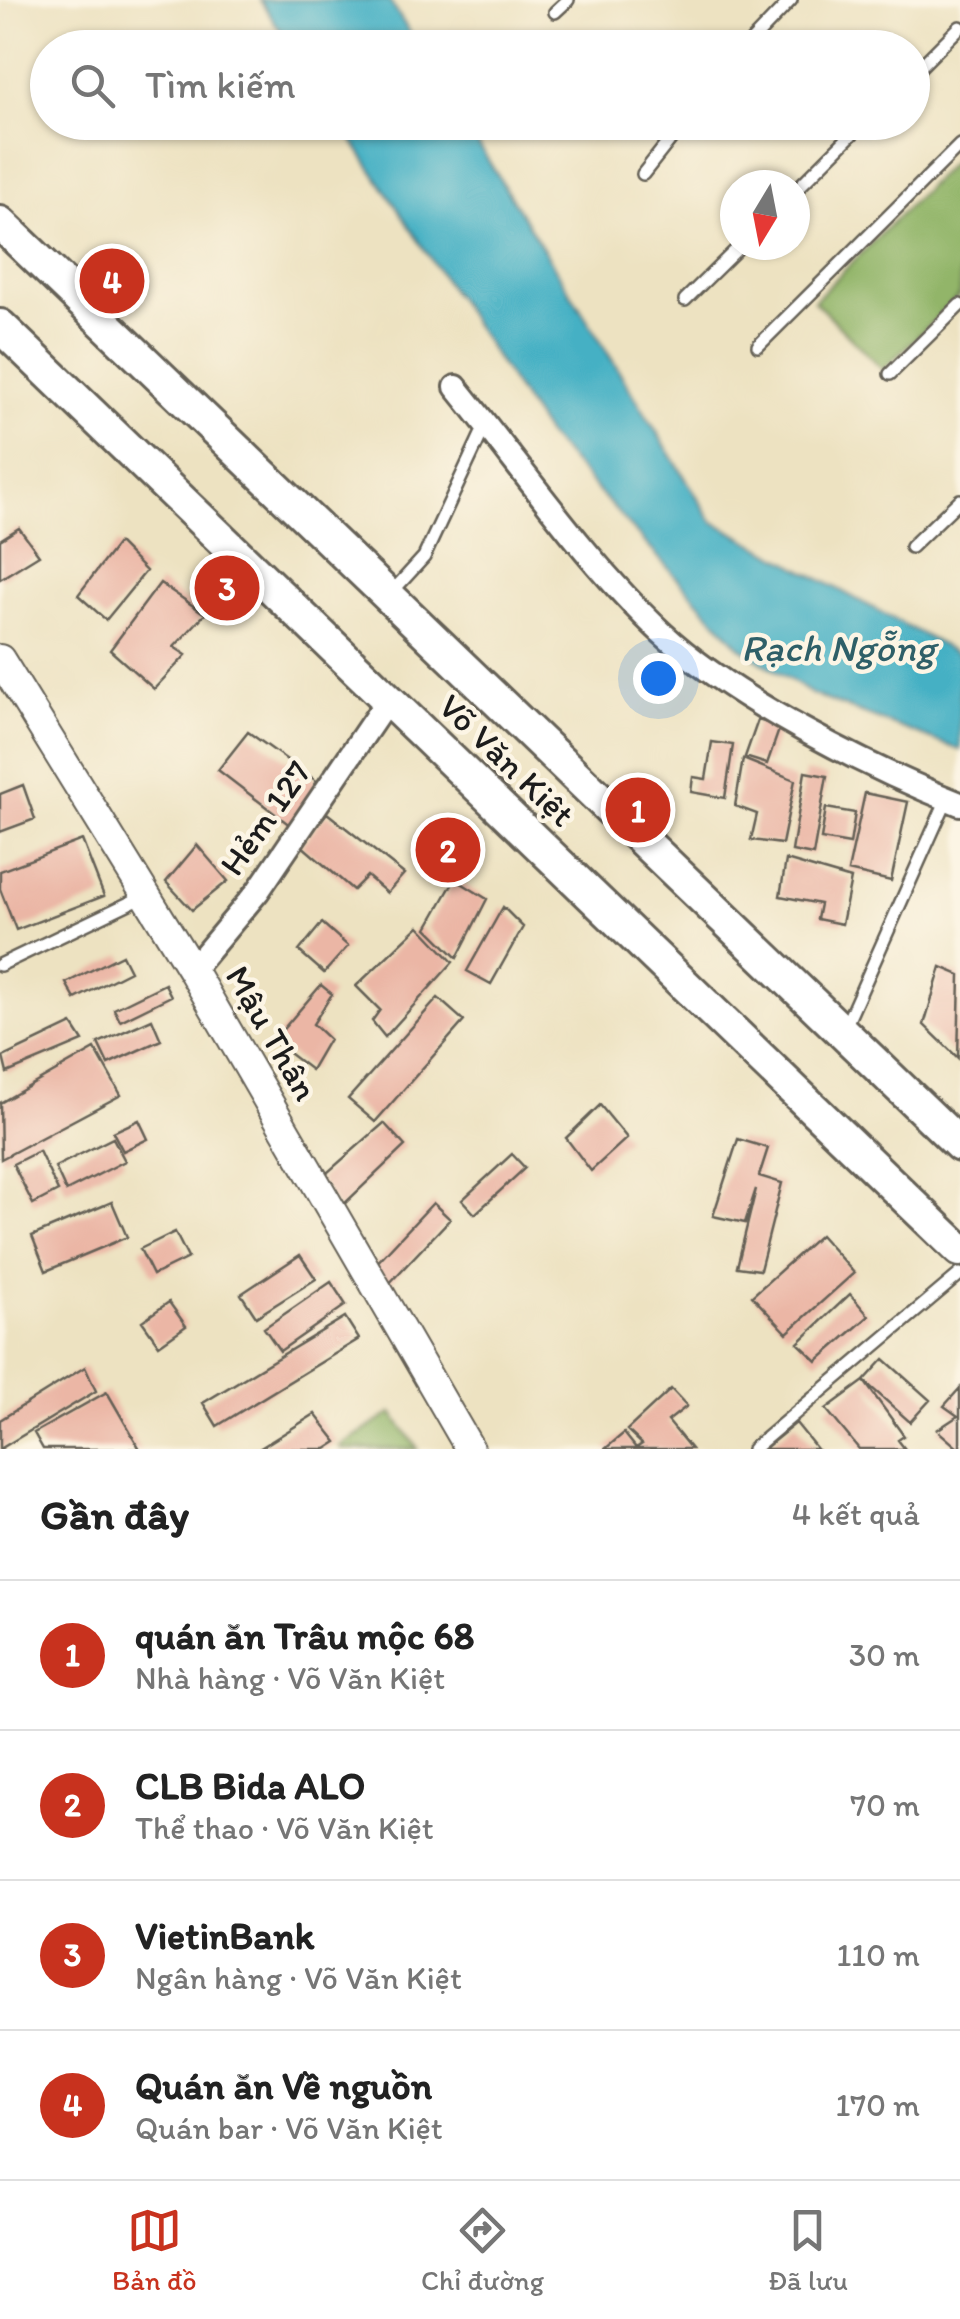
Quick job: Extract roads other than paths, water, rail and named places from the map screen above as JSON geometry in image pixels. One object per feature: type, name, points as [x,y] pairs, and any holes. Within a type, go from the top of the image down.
[{"type":"main road","name":"Võ Văn Kiệt","points":[[0,223],[960,1145]]},
{"type":"main road","name":"Võ Văn Kiệt","points":[[0,326],[960,1250]]},
{"type":"street","points":[[456,387],[591,554],[663,634],[770,708],[833,745],[954,801]]},
{"type":"street","name":"Mậu Thân","points":[[0,660],[192,970],[470,1449]]},
{"type":"street","name":"Hẻm 127","points":[[192,970],[258,891],[387,700]]},
{"type":"lane","points":[[556,12],[568,0]]},
{"type":"lane","points":[[762,30],[791,0]]},
{"type":"lane","points":[[930,56],[960,27]]},
{"type":"lane","points":[[643,174],[670,140]]},
{"type":"lane","points":[[810,176],[846,140]]},
{"type":"lane","points":[[758,346],[960,145]]},
{"type":"lane","points":[[686,300],[726,260]]},
{"type":"lane","points":[[890,374],[960,305]]},
{"type":"lane","points":[[389,594],[424,557],[486,424]]},
{"type":"lane","points":[[911,547],[960,500]]},
{"type":"lane","points":[[843,1031],[954,801]]},
{"type":"lane","points":[[0,964],[146,895]]},
{"type":"lane","points":[[753,1449],[960,1274]]},
{"type":"water","points":[[260,0],[389,0],[408,30],[280,30]]},
{"type":"water","name":"Rạch Ngỗng","points":[[352,140],[476,140],[712,521],[960,655],[960,750],[813,695],[741,648],[547,435]]},
{"type":"place","name":"Quán ăn Về nguồn","points":[[112,281]]},
{"type":"place","name":"VietinBank","points":[[227,588]]},
{"type":"place","name":"quán ăn Trâu mộc 68","points":[[638,810]]},
{"type":"place","name":"CLB Bida ALO","points":[[448,850]]}]
